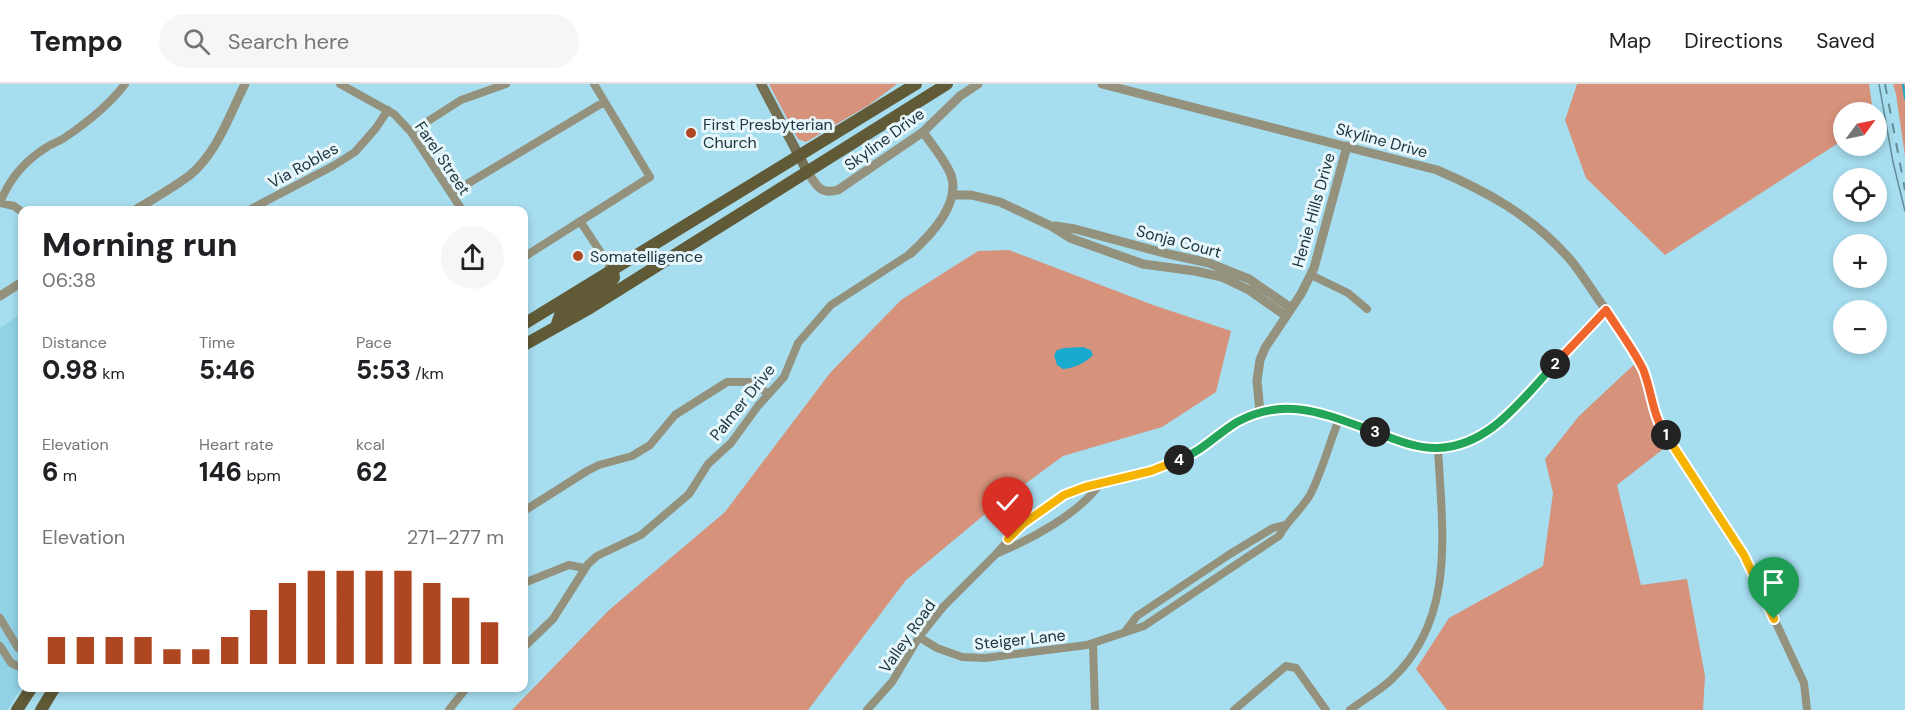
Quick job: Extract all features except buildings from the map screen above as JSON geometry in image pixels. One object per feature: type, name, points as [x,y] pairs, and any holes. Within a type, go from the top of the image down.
[{"type":"main road","points":[[760,84],[807,171]]},
{"type":"main road","points":[[528,322],[916,84]]},
{"type":"main road","points":[[528,343],[947,84]]},
{"type":"main road","points":[[556,327],[560,315],[611,282],[614,278],[613,271]]},
{"type":"main road","points":[[17,710],[29,692]]},
{"type":"main road","points":[[41,710],[52,692]]},
{"type":"street","points":[[18,209],[0,203],[6,187],[30,159],[48,146],[65,138],[104,109],[125,84]]},
{"type":"street","points":[[141,206],[191,174],[206,157],[222,131],[245,84]]},
{"type":"street","name":"Farel Street","points":[[340,84],[394,114],[411,132],[452,193],[458,206]]},
{"type":"street","points":[[411,132],[461,100],[505,84]]},
{"type":"street","points":[[528,254],[650,177],[594,84]]},
{"type":"street","name":"Skyline Drive","points":[[807,171],[817,187],[829,193],[838,190],[923,132],[960,96],[978,84]]},
{"type":"street","name":"Skyline Drive","points":[[1102,84],[1437,170],[1481,189],[1528,219],[1569,259],[1606,310]]},
{"type":"street","points":[[452,193],[604,102]]},
{"type":"street","name":"Via Robles","points":[[257,206],[355,152],[388,110]]},
{"type":"street","points":[[923,132],[950,173],[954,184],[952,195]]},
{"type":"street","name":"Henie Hills Drive","points":[[1260,412],[1257,381],[1260,360],[1264,348],[1311,275],[1347,146]]},
{"type":"street","name":"Sonja Court","points":[[952,195],[971,195],[1000,202],[1051,226],[1070,238],[1143,264],[1222,277],[1289,312]]},
{"type":"street","name":"Palmer Drive","points":[[528,643],[553,619],[584,568],[597,556],[641,535],[689,494],[708,464],[731,443],[758,406],[784,377],[798,343],[831,305],[910,254],[944,216],[952,201],[952,195]]},
{"type":"street","points":[[580,221],[613,271]]},
{"type":"street","name":"Sonja Court","points":[[1051,226],[1075,229],[1209,263],[1249,279],[1289,312]]},
{"type":"street","points":[[1311,275],[1348,292],[1367,309]]},
{"type":"street","points":[[0,296],[18,285]]},
{"type":"street","points":[[1606,310],[1641,367],[1659,425],[1744,555],[1804,683],[1808,710]]},
{"type":"street","name":"Valley Road","points":[[867,710],[892,682],[919,637],[943,607],[1023,524],[1064,495],[1085,487],[1151,471],[1189,456],[1237,423],[1260,412],[1279,408],[1298,408],[1339,419],[1410,444],[1438,448],[1474,440],[1500,423],[1606,310]]},
{"type":"street","points":[[528,508],[587,471],[599,465],[632,456],[650,445],[675,415],[727,382],[751,382],[770,394]]},
{"type":"street","name":"Steiger Lane","points":[[919,637],[937,648],[962,657],[996,657],[1093,643],[1144,626],[1279,536],[1284,525],[1299,512],[1311,493],[1339,419]]},
{"type":"street","points":[[1350,710],[1390,681],[1412,657],[1429,625],[1441,581],[1443,552],[1438,448]]},
{"type":"street","name":"Valley Road","points":[[997,553],[1013,547],[1067,515],[1091,497],[1100,484]]},
{"type":"street","name":"Steiger Lane","points":[[1125,632],[1137,616],[1230,554],[1273,528],[1284,525]]},
{"type":"street","points":[[528,581],[569,565],[584,568]]},
{"type":"street","points":[[0,618],[18,648]]},
{"type":"street","points":[[1093,643],[1095,710]]},
{"type":"street","points":[[0,646],[11,663],[18,666]]},
{"type":"street","points":[[1234,710],[1286,666],[1296,668],[1326,710]]},
{"type":"street","points":[[449,710],[463,692]]},
{"type":"shaded area","points":[[769,84],[897,84],[869,105],[806,142],[798,139]]},
{"type":"shaded area","points":[[1577,84],[1869,84],[1872,102],[1833,102],[1833,146],[1665,255],[1586,178],[1565,120]]},
{"type":"shaded area","points":[[1893,84],[1905,84],[1905,156],[1896,94]]},
{"type":"shaded area","points":[[1009,250],[1153,305],[1231,331],[1216,392],[1162,427],[1063,456],[991,509],[906,580],[808,710],[512,710],[609,610],[725,512],[830,373],[901,300],[978,251]]},
{"type":"shaded area","points":[[18,316],[18,692],[7,710],[0,710],[0,328]]},
{"type":"shaded area","points":[[1083,347],[1091,350],[1093,355],[1079,365],[1063,369],[1057,365],[1054,355],[1057,350]]},
{"type":"shaded area","points":[[1641,358],[1656,416],[1671,443],[1617,485],[1641,585],[1687,579],[1705,676],[1703,710],[1447,710],[1416,669],[1449,618],[1543,566],[1553,493],[1545,459],[1579,416]]},
{"type":"waterway","points":[[1903,84],[1905,99]]},
{"type":"tram line","points":[[1879,84],[1893,162],[1905,211]]},
{"type":"railway","points":[[1885,84],[1905,190]]},
{"type":"place","name":"First Presbyterian Church","points":[[691,133]]},
{"type":"place","name":"Somatelligence","points":[[578,256]]},
{"type":"route","points":[[1008,539],[1023,524],[1064,495],[1085,487],[1151,471],[1189,456],[1237,423],[1260,412],[1279,408],[1314,411],[1410,444],[1438,448],[1474,440],[1500,423],[1606,310],[1648,382],[1659,425],[1744,555],[1774,619]]}]
